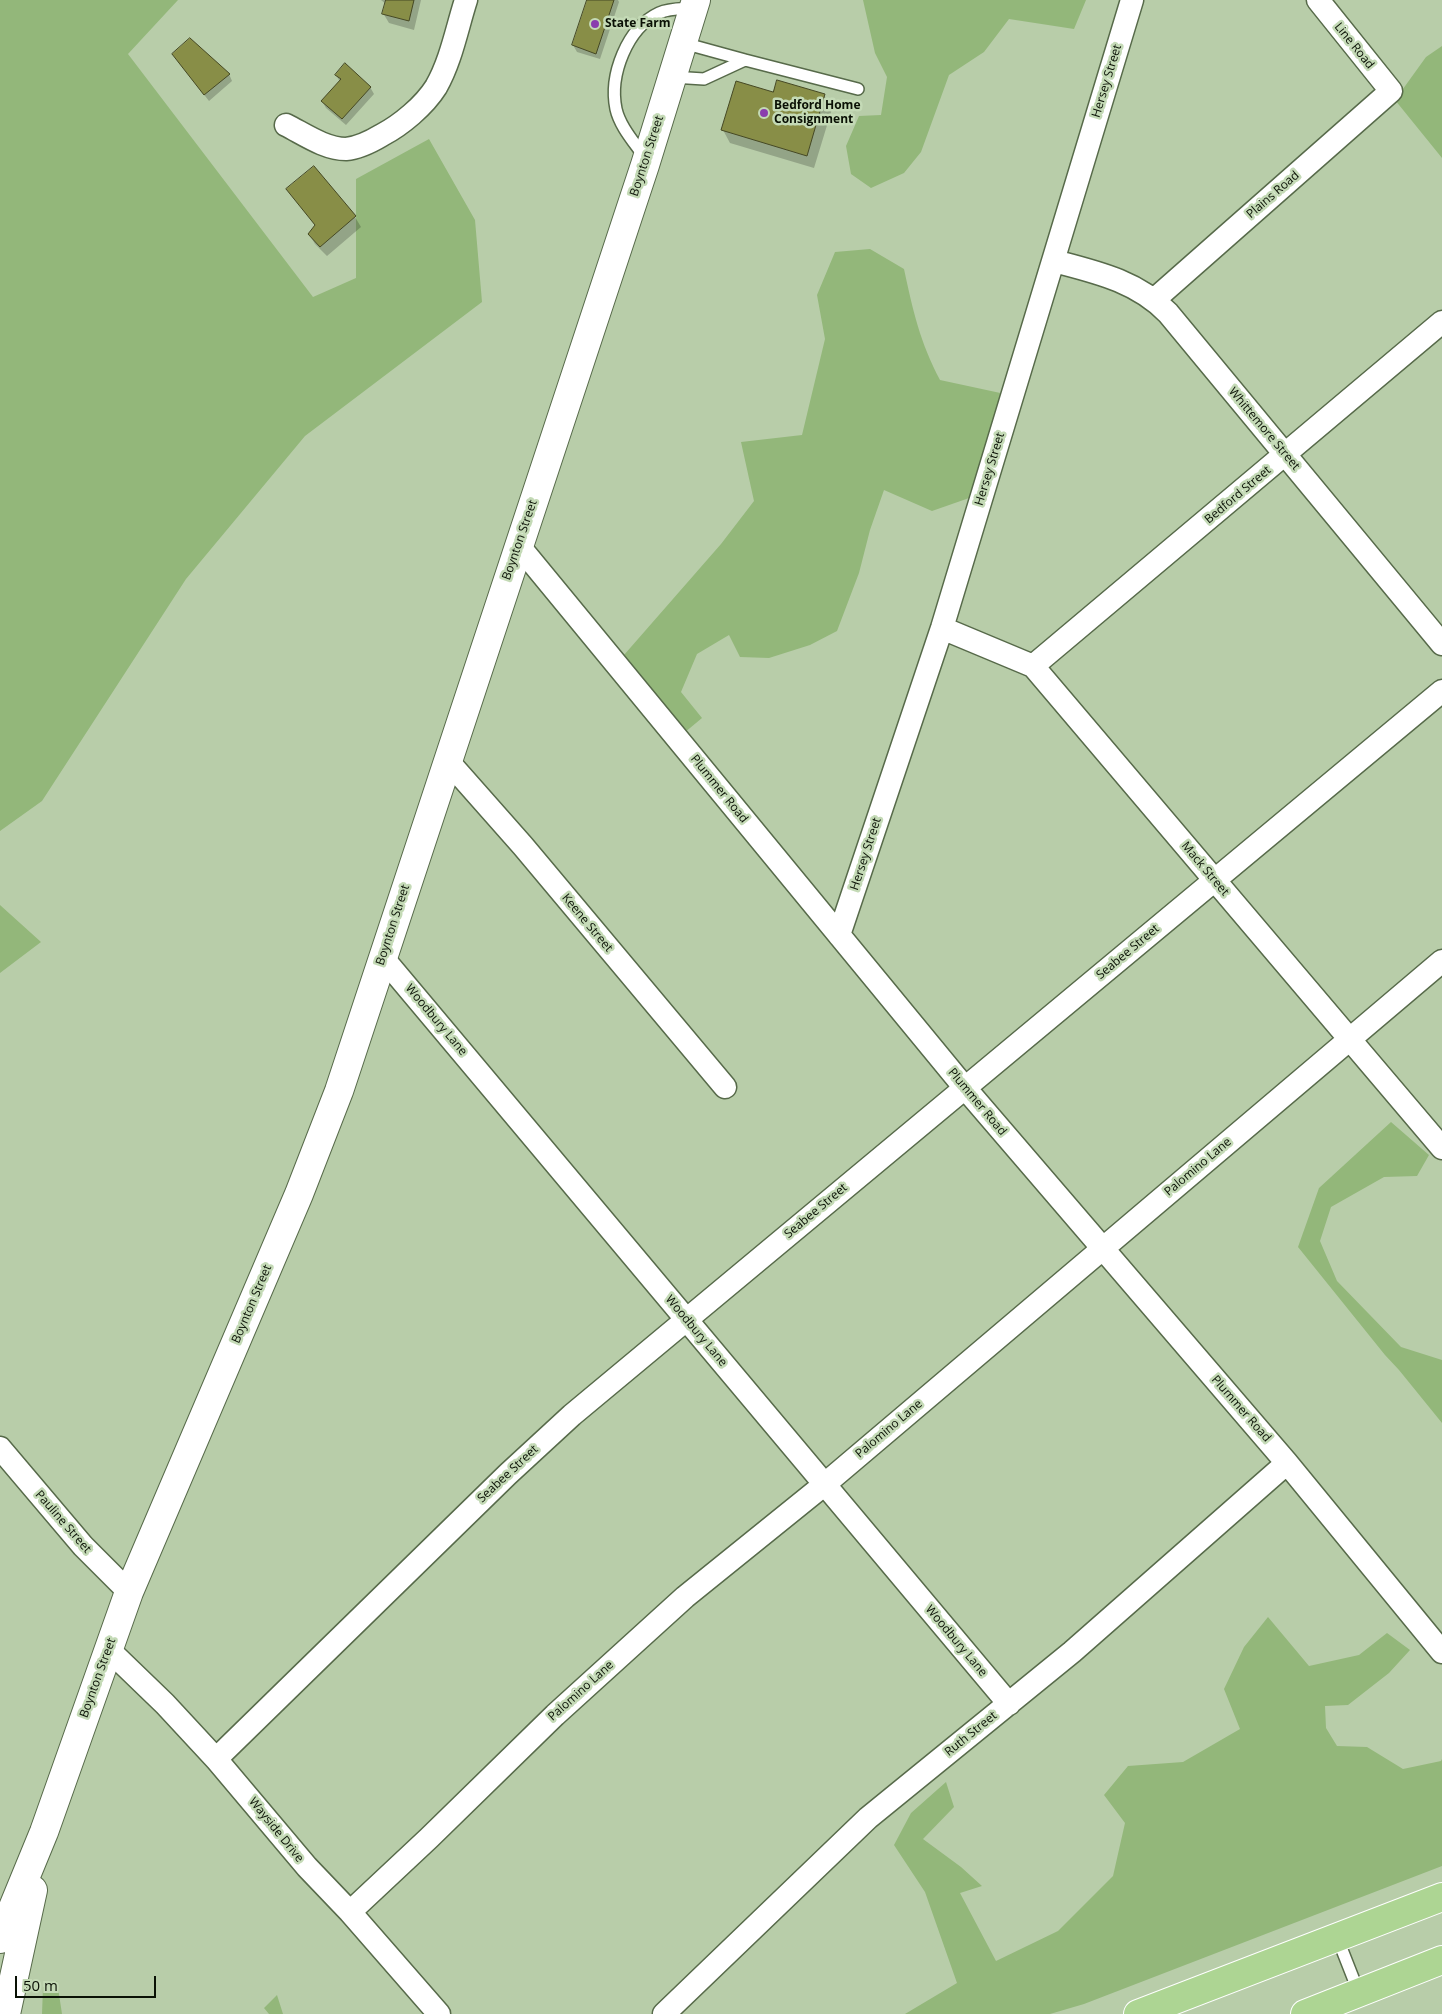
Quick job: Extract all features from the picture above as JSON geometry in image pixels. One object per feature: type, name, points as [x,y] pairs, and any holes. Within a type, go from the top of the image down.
[{"type":"highway","points":[[1138,2014],[1442,1896]]},
{"type":"highway","points":[[1305,2014],[1442,1960]]},
{"type":"street","points":[[286,125],[325,145],[346,149],[368,143],[387,133],[422,105],[435,88],[444,68],[466,0]]},
{"type":"street","name":"Hersey Street","points":[[839,935],[942,628],[1132,0]]},
{"type":"street","name":"Line Road","points":[[1318,0],[1391,91]]},
{"type":"street","name":"Boynton Street","points":[[0,1939],[44,1832],[129,1592],[299,1194],[345,1073],[646,160],[695,4]]},
{"type":"street","name":"Plains Road","points":[[1155,300],[1391,91]]},
{"type":"street","name":"Whittemore Street","points":[[1054,261],[1088,270],[1134,287],[1155,300],[1442,644]]},
{"type":"street","name":"Bedford Street","points":[[1033,666],[1442,322]]},
{"type":"street","name":"Plummer Road","points":[[519,546],[965,1088],[1287,1463],[1442,1652]]},
{"type":"street","name":"Mack Street","points":[[942,628],[1033,666],[1442,1148]]},
{"type":"street","name":"Seabee Street","points":[[216,1759],[508,1474],[572,1415],[1442,691]]},
{"type":"street","name":"Keene Street","points":[[447,760],[523,846],[725,1087]]},
{"type":"street","name":"Woodbury Lane","points":[[383,958],[1008,1704]]},
{"type":"street","name":"Palomino Lane","points":[[350,1912],[555,1715],[684,1597],[825,1484],[1442,961]]},
{"type":"street","name":"Pauline Street","points":[[0,1448],[83,1546],[129,1592]]},
{"type":"street","name":"Ruth Street","points":[[664,2014],[868,1818],[1072,1652],[1287,1463]]},
{"type":"street","name":"Wayside Drive","points":[[108,1649],[165,1704],[216,1759],[307,1867],[350,1912],[439,2014]]},
{"type":"street","name":"Boynton Street","points":[[6,2014],[23,1941],[44,1832]]},
{"type":"lane","points":[[646,160],[627,132],[617,110],[614,92],[616,74],[623,54],[632,38],[645,23],[658,14],[670,9],[695,4]]},
{"type":"lane","points":[[683,43],[858,89]]},
{"type":"lane","points":[[672,77],[704,79],[745,60]]},
{"type":"lane","points":[[1337,1937],[1360,1993]]},
{"type":"green space","points":[[0,0],[178,0],[128,54],[313,297],[356,278],[356,179],[429,139],[475,220],[482,302],[305,436],[186,579],[42,801],[0,831]]},
{"type":"green space","points":[[863,0],[1086,0],[1074,29],[1009,19],[984,52],[949,75],[921,152],[904,173],[871,188],[851,174],[846,146],[859,116],[881,115],[887,77],[875,53]]},
{"type":"green space","points":[[1442,46],[1442,158],[1395,100],[1426,57]]},
{"type":"green space","points":[[870,249],[904,269],[918,326],[927,353],[940,380],[1005,394],[972,497],[932,511],[884,490],[870,530],[859,573],[837,631],[810,645],[769,658],[740,657],[729,635],[697,654],[681,692],[702,718],[684,733],[624,655],[721,544],[754,501],[741,442],[802,435],[825,339],[817,295],[835,252]]},
{"type":"green space","points":[[0,905],[41,942],[0,973]]},
{"type":"green space","points":[[1391,1122],[1429,1155],[1417,1176],[1384,1177],[1331,1207],[1320,1241],[1337,1281],[1401,1347],[1442,1360],[1442,1423],[1298,1247],[1319,1188]]},
{"type":"green space","points":[[1268,1617],[1309,1666],[1359,1655],[1387,1633],[1410,1650],[1389,1673],[1348,1705],[1325,1706],[1326,1728],[1337,1746],[1367,1747],[1403,1769],[1441,1761],[1442,1759],[1442,1866],[1084,2004],[1050,2014],[905,2014],[957,1983],[925,1892],[894,1845],[911,1813],[946,1782],[954,1807],[923,1839],[961,1867],[982,1886],[960,1893],[996,1961],[1058,1931],[1113,1876],[1125,1823],[1104,1795],[1128,1766],[1183,1762],[1240,1729],[1224,1689],[1244,1647]]},
{"type":"green space","points":[[57,1981],[62,2014],[42,2014],[43,1987]]},
{"type":"green space","points":[[277,1995],[283,2014],[269,2014],[264,2008]]},
{"type":"building","points":[[386,0],[414,0],[409,21],[382,14]]},
{"type":"building","points":[[587,0],[614,0],[596,54],[572,45]]},
{"type":"building","points":[[190,38],[230,74],[204,95],[172,54]]},
{"type":"building","points":[[345,63],[371,87],[342,119],[321,101],[341,79],[335,75]]},
{"type":"building","points":[[777,80],[825,94],[807,156],[721,130],[736,81],[773,92]]},
{"type":"building","points":[[314,166],[356,216],[320,247],[308,234],[315,225],[286,189]]},
{"type":"place","name":"State Farm","points":[[595,24]]},
{"type":"place","name":"Bedford Home Consignment","points":[[764,113]]}]
